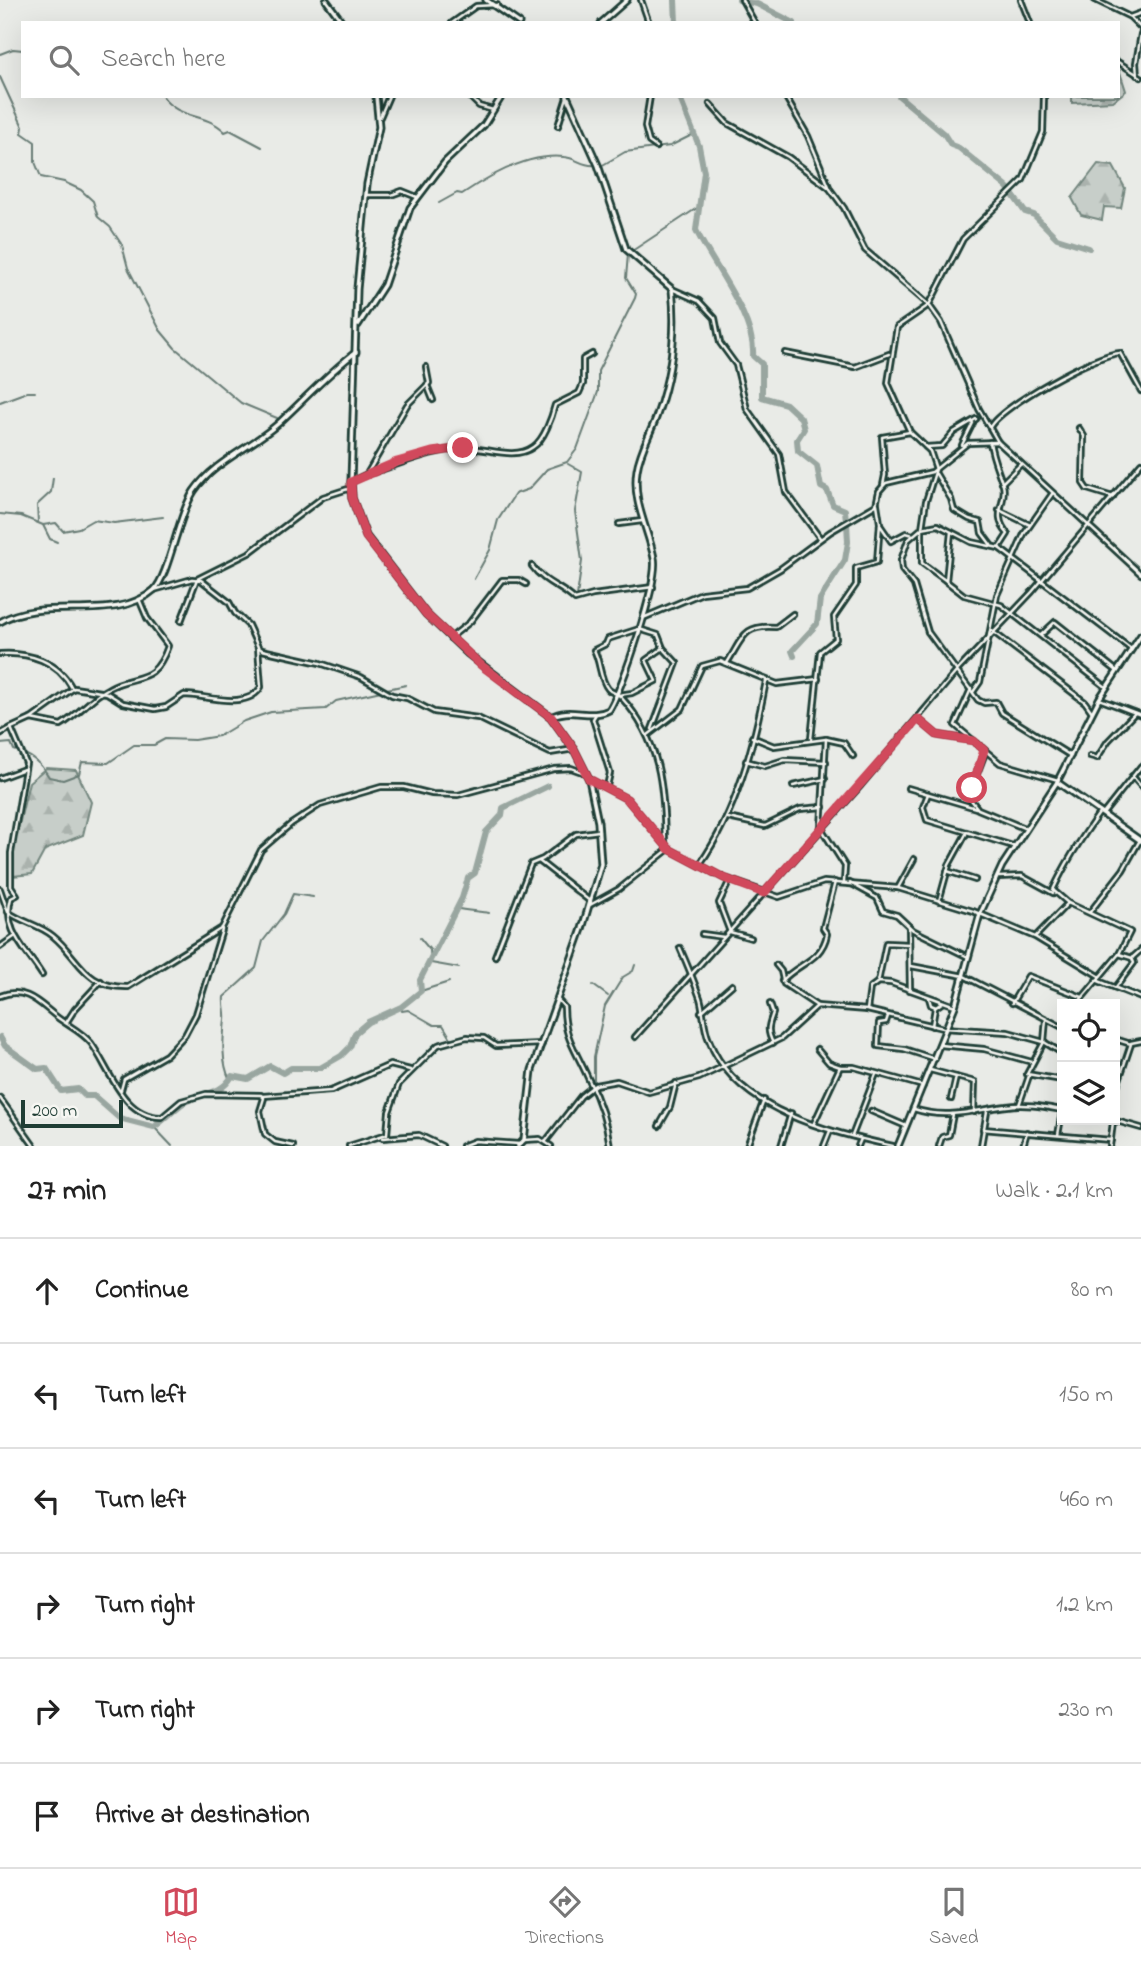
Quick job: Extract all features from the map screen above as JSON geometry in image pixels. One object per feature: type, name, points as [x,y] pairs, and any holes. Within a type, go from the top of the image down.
[{"type":"street","points":[[326,0],[342,21]]},
{"type":"street","points":[[486,0],[497,5],[517,21]]},
{"type":"street","points":[[603,21],[627,0]]},
{"type":"street","points":[[641,0],[648,21]]},
{"type":"street","points":[[742,0],[754,21]]},
{"type":"street","points":[[1021,0],[1029,21]]},
{"type":"street","points":[[1095,0],[1130,17],[1141,28]]},
{"type":"street","points":[[455,21],[476,6],[497,5]]},
{"type":"street","points":[[1130,17],[1141,13]]},
{"type":"street","points":[[1139,76],[1136,63],[1141,34]]},
{"type":"street","points":[[1120,63],[1139,76]]},
{"type":"street","points":[[376,98],[380,117]]},
{"type":"street","points":[[388,98],[380,117],[366,195],[356,289],[351,482],[355,508],[369,540],[426,614],[510,689],[551,717],[574,749],[588,776],[599,831],[601,864],[590,904],[529,1080],[524,1140]]},
{"type":"street","points":[[470,98],[479,106],[493,110]]},
{"type":"street","points":[[357,327],[384,285],[404,220],[417,197],[454,153],[484,125],[501,98]]},
{"type":"street","points":[[558,126],[567,98]]},
{"type":"street","points":[[567,98],[593,153],[626,249],[672,289],[699,301],[715,318],[720,343],[736,365],[747,409],[779,454],[786,492],[821,538]]},
{"type":"street","points":[[650,98],[645,131],[649,142],[656,146]]},
{"type":"street","points":[[786,98],[804,130],[830,189],[844,208],[869,254],[929,305],[950,339],[979,409],[998,442],[1141,574]]},
{"type":"street","points":[[991,545],[982,533],[980,522],[954,510],[926,447],[910,432],[888,383],[891,354],[897,327],[929,305],[964,239],[1017,188],[1026,175],[1045,125],[1044,98]]},
{"type":"street","points":[[710,104],[727,123],[788,157],[830,189]]},
{"type":"street","points":[[366,195],[391,195],[402,191],[417,197]]},
{"type":"street","points":[[551,717],[564,713],[596,714],[609,710],[617,694],[653,587],[654,558],[637,495],[638,468],[669,372],[673,333],[672,289]]},
{"type":"street","points":[[154,590],[160,582],[174,536],[196,488],[223,464],[281,422],[356,352]]},
{"type":"street","points":[[785,353],[855,367],[891,354]]},
{"type":"street","points":[[351,482],[366,474],[432,452],[478,448],[515,453],[533,448],[549,426],[555,405],[579,393],[583,384],[583,359],[592,354]]},
{"type":"street","points":[[990,427],[997,417],[1023,399],[1102,356],[1120,354],[1141,391]]},
{"type":"street","points":[[426,367],[427,385],[433,400]]},
{"type":"street","points":[[366,474],[407,405],[427,385]]},
{"type":"street","points":[[960,448],[979,409]]},
{"type":"street","points":[[926,447],[942,446],[954,432],[976,419]]},
{"type":"street","points":[[1079,428],[1084,436],[1083,483],[1087,489],[1113,498]]},
{"type":"street","points":[[811,739],[820,652],[836,639],[834,617],[856,585],[856,568],[877,562],[880,524],[877,503],[885,475],[882,437],[910,432]]},
{"type":"street","points":[[990,442],[996,473],[1002,483],[1000,519],[1008,534],[999,548]]},
{"type":"street","points":[[882,487],[894,480],[935,471],[968,443],[998,442]]},
{"type":"street","points":[[1002,483],[1021,464]]},
{"type":"street","points":[[635,1037],[690,979],[1140,464]]},
{"type":"street","points":[[935,471],[922,529],[922,564],[964,595],[995,603],[1041,635],[1106,687]]},
{"type":"street","points":[[0,622],[21,611],[94,608],[139,598],[154,590],[197,579],[249,553],[323,497],[351,488]]},
{"type":"street","points":[[1052,494],[1030,525],[1012,559],[995,603],[991,633],[981,664],[980,682],[972,690],[955,725],[985,753],[1000,762],[1057,781],[1140,841],[1128,862],[1089,912]]},
{"type":"street","points":[[643,618],[695,595],[743,590],[780,569],[821,538],[877,503]]},
{"type":"street","points":[[999,510],[1030,525]]},
{"type":"street","points":[[619,524],[642,521]]},
{"type":"street","points":[[880,524],[891,541],[906,533],[913,535]]},
{"type":"street","points":[[1071,755],[1002,713],[996,702],[982,703],[940,652],[937,640],[925,628],[914,585],[902,570],[905,547],[913,535],[922,529],[938,525],[971,541],[999,548],[1132,648],[1141,648]]},
{"type":"street","points":[[946,581],[951,530]]},
{"type":"street","points":[[532,566],[549,583],[575,600],[653,587]]},
{"type":"street","points":[[181,621],[197,579]]},
{"type":"street","points":[[0,734],[31,719],[72,688],[102,693],[123,703],[155,709],[166,707],[184,695],[212,700],[250,697],[261,687],[258,648],[248,625],[234,613],[225,598],[197,579]]},
{"type":"street","points":[[450,638],[470,622],[502,580],[519,580],[526,584]]},
{"type":"street","points":[[31,719],[61,724],[102,693],[153,672],[168,646],[147,618],[139,598]]},
{"type":"street","points":[[726,664],[752,628],[761,625],[776,627],[793,614]]},
{"type":"street","points":[[1041,635],[1055,622],[1117,671]]},
{"type":"street","points":[[648,735],[677,667],[663,649],[658,635],[639,629],[608,639],[606,644],[594,650],[600,676],[607,688],[617,694],[648,735],[663,783],[665,845]]},
{"type":"street","points":[[991,633],[1085,702],[1092,712]]},
{"type":"street","points":[[680,948],[700,999],[709,1041],[724,1068],[743,1087],[791,1114],[830,1131],[896,1146],[947,1028],[980,914],[997,876],[1024,828],[1057,781],[1106,687],[1141,635]]},
{"type":"street","points":[[258,648],[361,677],[393,695],[407,698],[434,712],[478,718],[550,752],[574,749]]},
{"type":"street","points":[[617,694],[632,693],[656,681],[646,660],[663,649]]},
{"type":"street","points":[[0,654],[46,660],[72,688]]},
{"type":"street","points":[[652,729],[669,722],[682,709],[700,668],[720,661],[766,681],[780,684],[818,678]]},
{"type":"street","points":[[700,865],[728,818],[746,761],[766,681]]},
{"type":"street","points":[[1099,699],[1141,715]]},
{"type":"street","points":[[1090,756],[1097,758],[1108,741],[1135,713]]},
{"type":"street","points":[[596,714],[593,719],[610,773],[607,786]]},
{"type":"street","points":[[918,719],[937,735],[974,741]]},
{"type":"street","points":[[8,912],[11,898],[17,895],[11,886],[10,872],[26,763],[11,728]]},
{"type":"street","points":[[752,737],[774,746],[826,739],[845,743],[853,756]]},
{"type":"street","points":[[826,739],[821,828],[845,866],[846,882]]},
{"type":"street","points":[[976,808],[968,793],[976,781],[985,753]]},
{"type":"street","points":[[746,761],[765,766],[784,760],[825,762]]},
{"type":"street","points":[[1053,893],[1065,863],[1078,848],[1085,831],[1141,766]]},
{"type":"street","points":[[121,1090],[124,1079],[166,1055],[185,1035],[195,1014],[222,929],[261,850],[286,828],[320,805],[381,787],[404,787],[453,795],[554,769],[571,768],[607,786],[627,799],[669,849],[730,880],[783,897],[835,882],[898,888],[980,914],[1035,937],[1097,978],[1141,998]]},
{"type":"street","points":[[0,778],[24,769]]},
{"type":"street","points":[[1132,776],[1141,786]]},
{"type":"street","points":[[793,786],[825,779]]},
{"type":"street","points":[[908,788],[976,808],[1024,828]]},
{"type":"street","points":[[928,794],[923,807],[925,818],[1013,846]]},
{"type":"street","points":[[728,818],[765,826],[800,809],[823,807]]},
{"type":"street","points":[[495,956],[531,864],[576,834],[599,831]]},
{"type":"street","points":[[939,901],[947,871],[966,833]]},
{"type":"street","points":[[590,904],[620,889],[669,849]]},
{"type":"street","points":[[898,888],[915,859]]},
{"type":"street","points":[[539,861],[590,904]]},
{"type":"street","points":[[947,871],[975,880]]},
{"type":"street","points":[[997,876],[1022,876],[1068,903],[1130,932],[1119,954],[1083,997],[1027,976],[1012,1003]]},
{"type":"street","points":[[730,880],[719,903],[730,932]]},
{"type":"street","points":[[782,981],[808,964],[824,946],[827,934],[823,929],[835,882]]},
{"type":"street","points":[[846,882],[877,898],[884,911],[897,915],[909,927],[968,957]]},
{"type":"street","points":[[0,889],[14,937],[42,975]]},
{"type":"street","points":[[1035,937],[1068,903]]},
{"type":"street","points":[[8,912],[52,935],[87,975],[124,988],[138,983],[222,929]]},
{"type":"street","points":[[909,927],[910,990]]},
{"type":"street","points":[[730,932],[751,938]]},
{"type":"street","points":[[702,934],[724,937]]},
{"type":"street","points":[[0,947],[14,937]]},
{"type":"street","points":[[867,1010],[870,988],[878,982],[886,943],[909,944]]},
{"type":"street","points":[[1115,988],[1131,968],[1132,958],[1141,950]]},
{"type":"street","points":[[1119,954],[1132,958]]},
{"type":"street","points":[[776,965],[781,971],[782,981],[817,1006],[867,1010],[932,1026],[1008,1032],[1044,1042],[1057,1050]]},
{"type":"street","points":[[911,966],[964,976],[1057,1024]]},
{"type":"street","points":[[66,1023],[100,981]]},
{"type":"street","points":[[878,982],[955,1006]]},
{"type":"street","points":[[701,1012],[732,985]]},
{"type":"street","points":[[0,996],[32,997],[48,1006],[90,1042],[136,1109],[159,1117],[187,1098],[215,1092],[263,1096],[331,1091],[390,1065],[411,1070]]},
{"type":"street","points":[[929,998],[931,1005],[936,1007]]},
{"type":"street","points":[[558,1000],[564,1007],[563,1024],[574,1054],[592,1087],[610,1146]]},
{"type":"street","points":[[932,1026],[936,1007],[943,1002]]},
{"type":"street","points":[[770,1004],[773,1013],[768,1034],[774,1043]]},
{"type":"street","points":[[546,1141],[581,1096],[592,1087],[617,1081],[645,1093],[724,1068],[774,1043],[817,1006]]},
{"type":"street","points":[[888,1015],[886,1023],[879,1023],[878,1046],[904,1049],[935,1059]]},
{"type":"street","points":[[1019,1105],[1029,1076],[1027,1073],[1044,1042],[1046,1019]]},
{"type":"street","points":[[349,1146],[387,1134],[397,1088],[433,1048],[460,1039],[485,1038],[496,1046],[542,1044]]},
{"type":"street","points":[[1120,1040],[1131,1043],[1141,1041]]},
{"type":"street","points":[[1120,1077],[1131,1043]]},
{"type":"street","points":[[940,1045],[984,1049],[1032,1062]]},
{"type":"street","points":[[817,1049],[829,1063],[840,1067],[854,1067],[923,1086]]},
{"type":"street","points":[[814,1123],[840,1067]]},
{"type":"street","points":[[930,1070],[975,1082],[974,1112]]},
{"type":"street","points":[[852,1137],[876,1074]]},
{"type":"street","points":[[1029,1076],[1057,1079]]},
{"type":"street","points":[[951,1099],[956,1077]]},
{"type":"street","points":[[659,1126],[670,1107],[676,1083]]},
{"type":"street","points":[[263,1096],[260,1111],[264,1134],[275,1142],[293,1146]]},
{"type":"street","points":[[0,1098],[34,1146]]},
{"type":"street","points":[[747,1146],[764,1100]]},
{"type":"street","points":[[913,1109],[936,1115],[987,1111],[1019,1105],[1057,1110]]},
{"type":"street","points":[[871,1111],[906,1126]]},
{"type":"street","points":[[982,1146],[987,1111]]},
{"type":"street","points":[[781,1146],[791,1114]]},
{"type":"street","points":[[939,1146],[942,1137],[949,1135],[953,1114]]},
{"type":"street","points":[[1120,1122],[1141,1128]]},
{"type":"street","points":[[1058,1135],[1060,1125]]},
{"type":"street","points":[[1110,1146],[1112,1125]]},
{"type":"street","points":[[984,1129],[1111,1140]]},
{"type":"street","points":[[824,1146],[830,1131]]},
{"type":"street","points":[[1024,1146],[1027,1132]]},
{"type":"street","points":[[373,1139],[419,1135],[442,1146]]},
{"type":"street","points":[[858,1146],[861,1139]]},
{"type":"street","points":[[462,1146],[475,1140],[518,1145],[524,1140],[546,1141],[551,1146]]},
{"type":"green space","points":[[1120,72],[1126,91],[1120,96]]},
{"type":"green space","points":[[1072,98],[1117,98],[1113,101],[1072,103]]},
{"type":"green space","points":[[1098,164],[1113,166],[1125,188],[1121,208],[1104,207],[1102,220],[1081,215],[1072,198]]},
{"type":"green space","points":[[46,768],[76,770],[91,802],[83,835],[45,850],[32,874],[13,876],[13,851],[29,782]]},
{"type":"waterway","points":[[675,0],[676,21]]},
{"type":"waterway","points":[[739,0],[757,4],[790,21]]},
{"type":"waterway","points":[[0,54],[13,49],[21,50]]},
{"type":"waterway","points":[[0,77],[23,127],[22,133],[35,142],[35,162],[41,177],[64,182],[81,190],[93,201],[98,217],[110,227],[122,245],[128,268],[160,330],[175,348],[241,403],[277,418]]},
{"type":"waterway","points":[[164,98],[184,113],[210,122],[225,132],[230,130],[262,147]]},
{"type":"waterway","points":[[680,98],[699,146],[704,172],[696,230],[748,325],[753,356],[762,364],[762,397],[786,404],[801,418],[804,429],[797,440],[798,451],[817,466],[821,487],[827,490],[833,505],[845,510],[846,521]]},
{"type":"waterway","points":[[901,98],[944,134],[951,145],[959,148],[1007,187],[1025,212],[1034,215],[1057,238],[1089,248]]},
{"type":"waterway","points":[[601,166],[625,152],[670,146],[692,135]]},
{"type":"waterway","points":[[439,203],[457,193],[462,194],[510,167],[537,158],[564,157],[587,165],[596,165]]},
{"type":"waterway","points":[[632,251],[697,208]]},
{"type":"waterway","points":[[474,579],[490,550],[498,520],[515,494],[529,489],[547,469],[567,462],[577,449],[598,392],[598,371],[635,298],[636,294],[626,278],[628,254]]},
{"type":"waterway","points":[[0,402],[27,392],[35,392]]},
{"type":"waterway","points":[[568,464],[582,472],[575,511],[582,561],[577,596]]},
{"type":"waterway","points":[[38,522],[37,505],[51,492],[53,478]]},
{"type":"waterway","points":[[0,514],[21,516],[43,525],[50,539],[57,542]]},
{"type":"waterway","points":[[43,525],[56,523],[63,531],[79,528],[93,520],[114,523],[163,517]]},
{"type":"waterway","points":[[794,656],[792,651],[817,624],[820,599],[845,560],[847,523]]},
{"type":"waterway","points":[[387,689],[406,685]]},
{"type":"waterway","points":[[0,744],[11,743],[14,750],[38,763],[49,777],[63,780],[79,774],[82,762],[108,763],[134,745],[154,745],[165,739],[194,740],[219,736],[244,721],[271,712],[326,709],[336,701],[381,691]]},
{"type":"waterway","points":[[0,1037],[5,1046],[37,1069],[46,1068],[61,1091],[78,1089],[85,1096],[94,1096],[119,1118],[154,1127],[185,1102],[216,1091],[232,1076],[248,1079],[270,1066],[283,1073],[291,1068],[320,1068],[341,1056],[350,1047],[355,1033],[368,1022],[401,1007],[421,991],[420,980],[462,898],[468,878],[475,873],[486,832],[502,815],[503,808],[548,786]]},
{"type":"waterway","points":[[230,1080],[224,1058],[224,997],[256,968],[263,941],[284,914],[293,894],[313,897]]},
{"type":"waterway","points":[[455,908],[489,913]]},
{"type":"waterway","points":[[420,938],[430,950],[431,963],[459,968]]},
{"type":"waterway","points":[[594,1081],[594,1057],[605,1006],[623,977],[633,971],[635,965]]},
{"type":"waterway","points":[[421,991],[449,982]]},
{"type":"waterway","points":[[593,985],[608,996]]},
{"type":"waterway","points":[[401,1007],[402,1011],[408,1010],[434,1025],[443,1025],[452,1040]]},
{"type":"waterway","points":[[154,1127],[172,1146]]},
{"type":"route","points":[[463,448],[432,452],[397,462],[351,482],[352,498],[364,532],[433,622],[510,689],[551,717],[574,749],[589,779],[607,786],[627,799],[645,824],[669,849],[724,878],[764,893],[918,719],[937,735],[974,741],[984,750],[972,788]]}]
